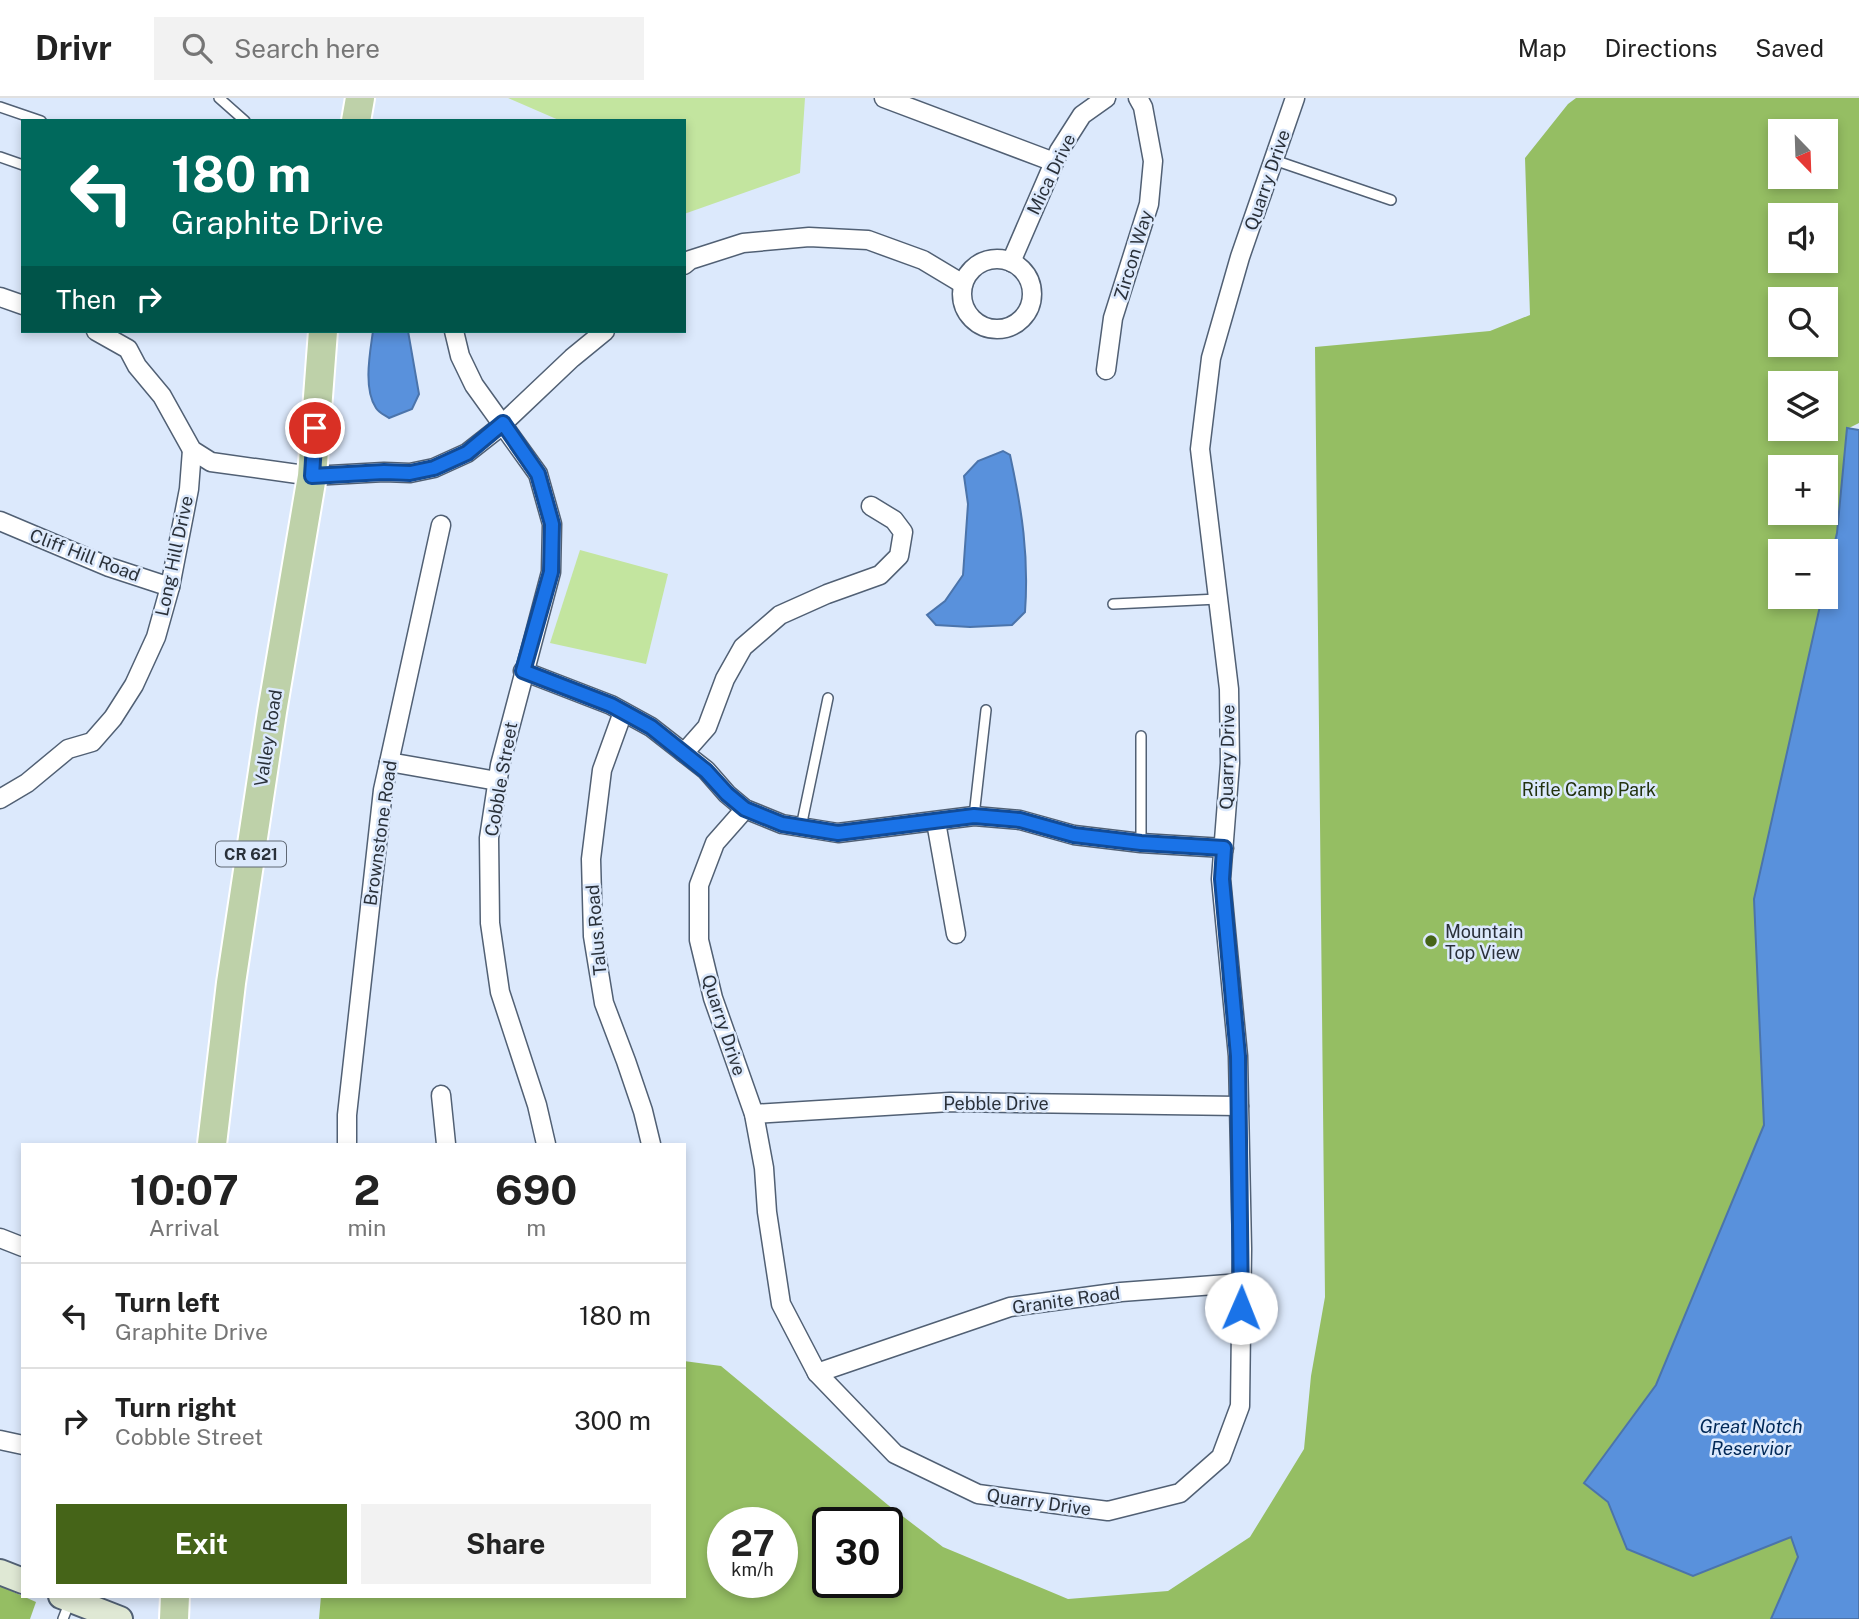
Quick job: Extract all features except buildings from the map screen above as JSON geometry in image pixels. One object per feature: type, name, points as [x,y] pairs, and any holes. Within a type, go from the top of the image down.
[{"type":"main road","points":[[356,119],[360,98]]},
{"type":"main road","name":"Valley Road","points":[[212,1143],[231,984],[272,712],[312,476],[323,333]]},
{"type":"main road","points":[[0,1572],[21,1580]]},
{"type":"main road","points":[[174,1619],[175,1598]]},
{"type":"main road","points":[[65,1605],[120,1619]]},
{"type":"street","points":[[884,98],[1054,162]]},
{"type":"street","name":"Mica Drive","points":[[1011,262],[1054,162],[1082,115],[1106,98]]},
{"type":"street","name":"Zircon Way","points":[[1106,370],[1113,318],[1149,204],[1153,161],[1139,98]]},
{"type":"street","name":"Quarry Drive","points":[[745,809],[715,843],[699,885],[699,940],[713,998],[754,1114],[764,1168],[767,1212],[781,1304],[817,1373],[895,1454],[978,1494],[1108,1511],[1180,1493],[1221,1457],[1240,1406],[1238,1056],[1222,879],[1230,763],[1229,689],[1200,449],[1211,358],[1240,257],[1296,98]]},
{"type":"street","points":[[686,263],[743,243],[809,236],[868,240],[923,260],[963,284]]},
{"type":"street","points":[[995,258],[1011,262],[1018,265],[1031,284],[1033,296],[1030,308],[1013,326],[990,329],[979,325],[964,308],[961,297],[963,284],[974,266],[984,261],[995,258]]},
{"type":"street","points":[[0,296],[21,303]]},
{"type":"street","points":[[100,333],[128,349],[137,366],[162,396],[192,450],[211,462],[312,476],[410,473],[434,468],[467,453],[603,333]]},
{"type":"street","name":"Cobble Street","points":[[454,333],[460,356],[474,385],[538,474],[552,524],[551,572],[523,671],[497,781],[489,838],[490,923],[500,992],[537,1105],[546,1143]]},
{"type":"street","name":"Long Hill Drive","points":[[0,799],[27,783],[68,749],[93,742],[113,718],[134,685],[156,637],[170,587],[189,489],[192,450]]},
{"type":"street","points":[[684,753],[707,727],[725,679],[743,647],[780,615],[880,575],[899,556],[903,532],[894,520],[871,506]]},
{"type":"street","name":"Brownstone Road","points":[[347,1143],[348,1102],[383,790],[441,525]]},
{"type":"street","name":"Cliff Hill Road","points":[[3,529],[170,587]]},
{"type":"street","points":[[523,671],[623,712],[651,727],[706,771],[745,809],[782,824],[838,833],[974,816],[1020,820],[1074,835],[1141,843],[1224,848]]},
{"type":"street","name":"Talus Road","points":[[623,712],[602,770],[591,859],[593,936],[604,1003],[643,1111],[651,1143]]},
{"type":"street","points":[[389,762],[497,781]]},
{"type":"street","points":[[936,822],[956,934]]},
{"type":"street","points":[[441,1095],[446,1143]]},
{"type":"street","name":"Pebble Drive","points":[[754,1114],[950,1102],[1239,1106]]},
{"type":"street","points":[[0,1238],[21,1246]]},
{"type":"street","name":"Granite Road","points":[[817,1373],[1010,1307],[1121,1292],[1241,1283]]},
{"type":"street","points":[[0,1440],[21,1445]]},
{"type":"lane","points":[[219,98],[243,119]]},
{"type":"lane","points":[[0,107],[35,119]]},
{"type":"lane","points":[[0,157],[21,164]]},
{"type":"lane","points":[[1274,160],[1391,200]]},
{"type":"lane","points":[[1113,604],[1218,599]]},
{"type":"lane","points":[[801,827],[828,698]]},
{"type":"lane","points":[[974,816],[986,710]]},
{"type":"lane","points":[[1141,736],[1141,843]]},
{"type":"green space","points":[[508,98],[805,98],[800,173],[686,213],[686,119],[556,119]]},
{"type":"green space","name":"Rifle Camp Park","points":[[1576,98],[1859,98],[1859,423],[1847,429],[1838,523],[1838,455],[1768,455],[1768,525],[1838,525],[1836,539],[1768,539],[1768,609],[1819,609],[1754,899],[1764,1125],[1656,1385],[1584,1483],[1608,1502],[1627,1549],[1693,1575],[1791,1537],[1798,1557],[1771,1619],[319,1619],[321,1598],[686,1598],[686,1361],[721,1366],[891,1507],[812,1507],[812,1598],[903,1598],[903,1516],[943,1547],[1068,1599],[1168,1591],[1250,1537],[1304,1449],[1311,1376],[1325,1297],[1315,347],[1490,331],[1530,315],[1525,158],[1568,104]]},
{"type":"green space","points":[[580,550],[668,574],[646,664],[550,643]]},
{"type":"green space","points":[[0,1586],[21,1595],[21,1598],[36,1602],[30,1619],[0,1619]]},
{"type":"water","points":[[373,333],[408,333],[419,394],[412,409],[389,418],[380,413],[372,400],[368,370]]},
{"type":"water","name":"Great Notch Reservior","points":[[1847,428],[1859,430],[1859,1619],[1771,1619],[1798,1557],[1791,1537],[1693,1576],[1627,1549],[1608,1502],[1584,1483],[1656,1385],[1764,1125],[1754,899],[1819,609],[1838,609],[1838,539],[1836,539]]},
{"type":"water","points":[[1003,451],[1010,455],[1021,514],[1026,572],[1025,612],[1012,625],[936,625],[927,615],[945,601],[963,575],[968,504],[964,476],[978,461]]},
{"type":"place","name":"Mountain Top View","points":[[1431,941]]},
{"type":"route","points":[[315,428],[312,476],[410,473],[434,468],[467,453],[503,423],[538,474],[552,524],[551,572],[523,671],[611,705],[651,727],[706,771],[745,809],[782,824],[838,833],[974,816],[1020,820],[1074,835],[1141,843],[1224,848],[1222,879],[1238,1056],[1241,1308]]}]
